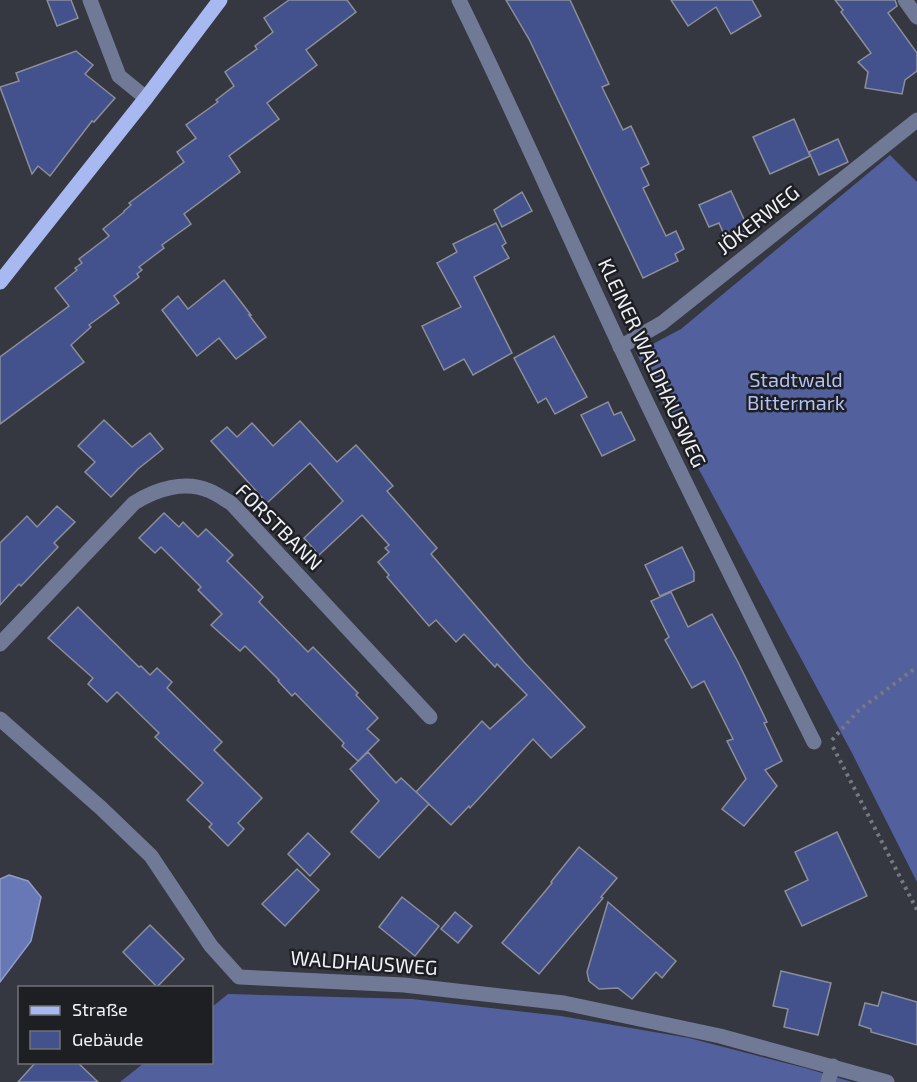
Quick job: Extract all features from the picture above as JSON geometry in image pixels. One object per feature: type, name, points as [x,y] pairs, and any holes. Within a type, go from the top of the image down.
[{"type":"main road","points":[[0,282],[146,98],[220,0]]},
{"type":"street","points":[[90,0],[119,76],[146,98]]},
{"type":"street","name":"KLEINER WALDHAUSWEG","points":[[459,0],[508,100],[620,347],[730,575],[814,741]]},
{"type":"street","points":[[905,0],[917,17]]},
{"type":"street","name":"JÖKERWEG","points":[[620,347],[662,323],[917,120]]},
{"type":"street","name":"FORSTBANN","points":[[0,644],[134,503],[148,494],[186,486],[209,490],[231,503],[430,717]]},
{"type":"street","name":"WALDHAUSWEG","points":[[0,719],[101,808],[151,856],[211,946],[239,977],[404,985],[564,1003],[720,1036],[887,1082]]},
{"type":"street","points":[[828,1082],[833,1066]]},
{"type":"path","points":[[917,667],[859,710],[830,742],[917,910]]},
{"type":"green space","name":"Stadtwald Bittermark","points":[[890,155],[917,182],[917,882],[852,753],[636,353],[681,329]]},
{"type":"green space","points":[[228,994],[412,999],[561,1016],[689,1038],[852,1082],[120,1082],[143,1064],[213,1064],[213,1006]]},
{"type":"shaded area","points":[[9,875],[28,881],[41,897],[31,941],[0,982],[0,879]]},
{"type":"building","points":[[47,0],[71,0],[78,18],[57,26]]},
{"type":"building","points":[[289,0],[347,0],[356,12],[306,50],[317,65],[267,103],[279,119],[229,156],[240,172],[184,214],[191,224],[162,245],[164,248],[139,267],[142,270],[137,274],[139,277],[114,296],[119,303],[89,325],[91,327],[71,345],[84,362],[0,424],[0,357],[69,306],[55,288],[77,270],[75,268],[82,263],[79,259],[109,236],[103,229],[131,205],[129,203],[184,162],[177,152],[196,138],[186,125],[218,102],[216,100],[234,86],[225,72],[257,49],[255,46],[273,32],[264,18]]},
{"type":"building","points":[[506,0],[570,0],[609,84],[602,87],[623,130],[631,126],[649,164],[641,168],[649,185],[643,188],[666,236],[676,231],[684,249],[675,254],[678,261],[643,278],[529,39]]},
{"type":"building","points":[[671,0],[752,0],[761,16],[731,34],[716,7],[688,26]]},
{"type":"building","points":[[835,0],[895,0],[897,6],[888,13],[917,53],[917,71],[905,80],[902,94],[865,88],[868,72],[858,62],[871,53]]},
{"type":"building","points":[[76,51],[93,65],[85,74],[115,98],[94,122],[92,121],[50,176],[38,166],[32,174],[0,87],[19,81],[16,73]]},
{"type":"building","points":[[794,119],[810,156],[770,174],[753,137]]},
{"type":"building","points":[[838,139],[848,162],[819,175],[809,152]]},
{"type":"building","points":[[731,191],[749,230],[726,239],[719,223],[709,227],[699,205]]},
{"type":"building","points":[[522,192],[532,211],[502,227],[494,210]]},
{"type":"building","points":[[496,223],[506,243],[502,246],[509,258],[474,277],[512,353],[473,375],[464,359],[444,370],[422,326],[461,307],[437,263],[457,252],[453,244]]},
{"type":"building","points":[[224,280],[266,337],[236,359],[219,338],[197,356],[162,310],[178,296],[188,309]]},
{"type":"building","points":[[554,336],[587,397],[555,414],[546,398],[538,403],[514,358]]},
{"type":"building","points":[[608,402],[614,415],[621,412],[635,440],[602,456],[581,415]]},
{"type":"building","points":[[104,420],[132,447],[150,433],[163,449],[138,469],[111,497],[85,472],[95,462],[78,446]]},
{"type":"building","points":[[300,421],[337,462],[356,445],[393,486],[387,491],[437,548],[431,554],[524,662],[585,727],[551,758],[533,739],[470,808],[469,806],[451,825],[416,792],[482,721],[490,729],[527,695],[497,664],[495,667],[464,634],[456,642],[436,620],[429,626],[387,577],[389,575],[378,562],[389,552],[385,548],[389,545],[362,515],[319,555],[304,538],[343,501],[310,463],[267,503],[211,441],[227,427],[237,437],[252,423],[273,446]]},
{"type":"building","points":[[57,506],[75,522],[54,543],[58,547],[0,605],[0,543],[27,516],[37,527]]},
{"type":"building","points":[[164,513],[179,527],[183,522],[198,537],[206,529],[233,555],[227,561],[263,597],[259,602],[308,652],[313,647],[358,693],[356,695],[378,718],[367,729],[379,740],[358,761],[342,746],[344,743],[295,693],[292,696],[245,646],[240,651],[211,625],[222,614],[198,590],[201,587],[161,547],[155,553],[139,538]]},
{"type":"building","points":[[682,547],[694,572],[694,581],[660,596],[645,565]]},
{"type":"building","points":[[671,592],[688,627],[712,614],[767,722],[764,723],[782,761],[765,770],[777,786],[744,826],[722,809],[746,779],[727,741],[733,739],[704,681],[692,688],[665,640],[669,637],[651,601]]},
{"type":"building","points":[[78,607],[139,667],[141,666],[150,675],[157,668],[172,682],[167,688],[222,742],[214,750],[262,798],[238,823],[244,829],[228,846],[209,827],[212,824],[187,800],[203,783],[155,737],[159,733],[117,692],[107,702],[88,684],[93,678],[48,638]]},
{"type":"building","points":[[368,752],[396,783],[401,778],[429,804],[379,858],[351,832],[379,801],[350,769]]},
{"type":"building","points":[[837,832],[867,896],[802,926],[785,891],[808,880],[795,852]]},
{"type":"building","points":[[308,833],[330,854],[310,876],[288,854]]},
{"type":"building","points":[[579,847],[617,878],[539,974],[502,943]]},
{"type":"building","points":[[297,869],[319,890],[285,926],[262,904]]},
{"type":"building","points":[[402,897],[439,926],[415,956],[379,927]]},
{"type":"building","points":[[608,902],[676,961],[662,978],[656,972],[632,999],[618,988],[599,989],[589,981],[587,972]]},
{"type":"building","points":[[455,912],[472,926],[458,943],[441,929]]},
{"type":"building","points":[[150,925],[184,959],[156,986],[123,952]]},
{"type":"building","points":[[781,971],[831,983],[818,1035],[784,1027],[788,1009],[773,1006]]},
{"type":"building","points":[[882,992],[917,1002],[917,1045],[871,1032],[871,1029],[859,1025],[865,1003],[878,1006]]},
{"type":"building","points":[[34,1064],[79,1064],[98,1082],[18,1082]]}]
